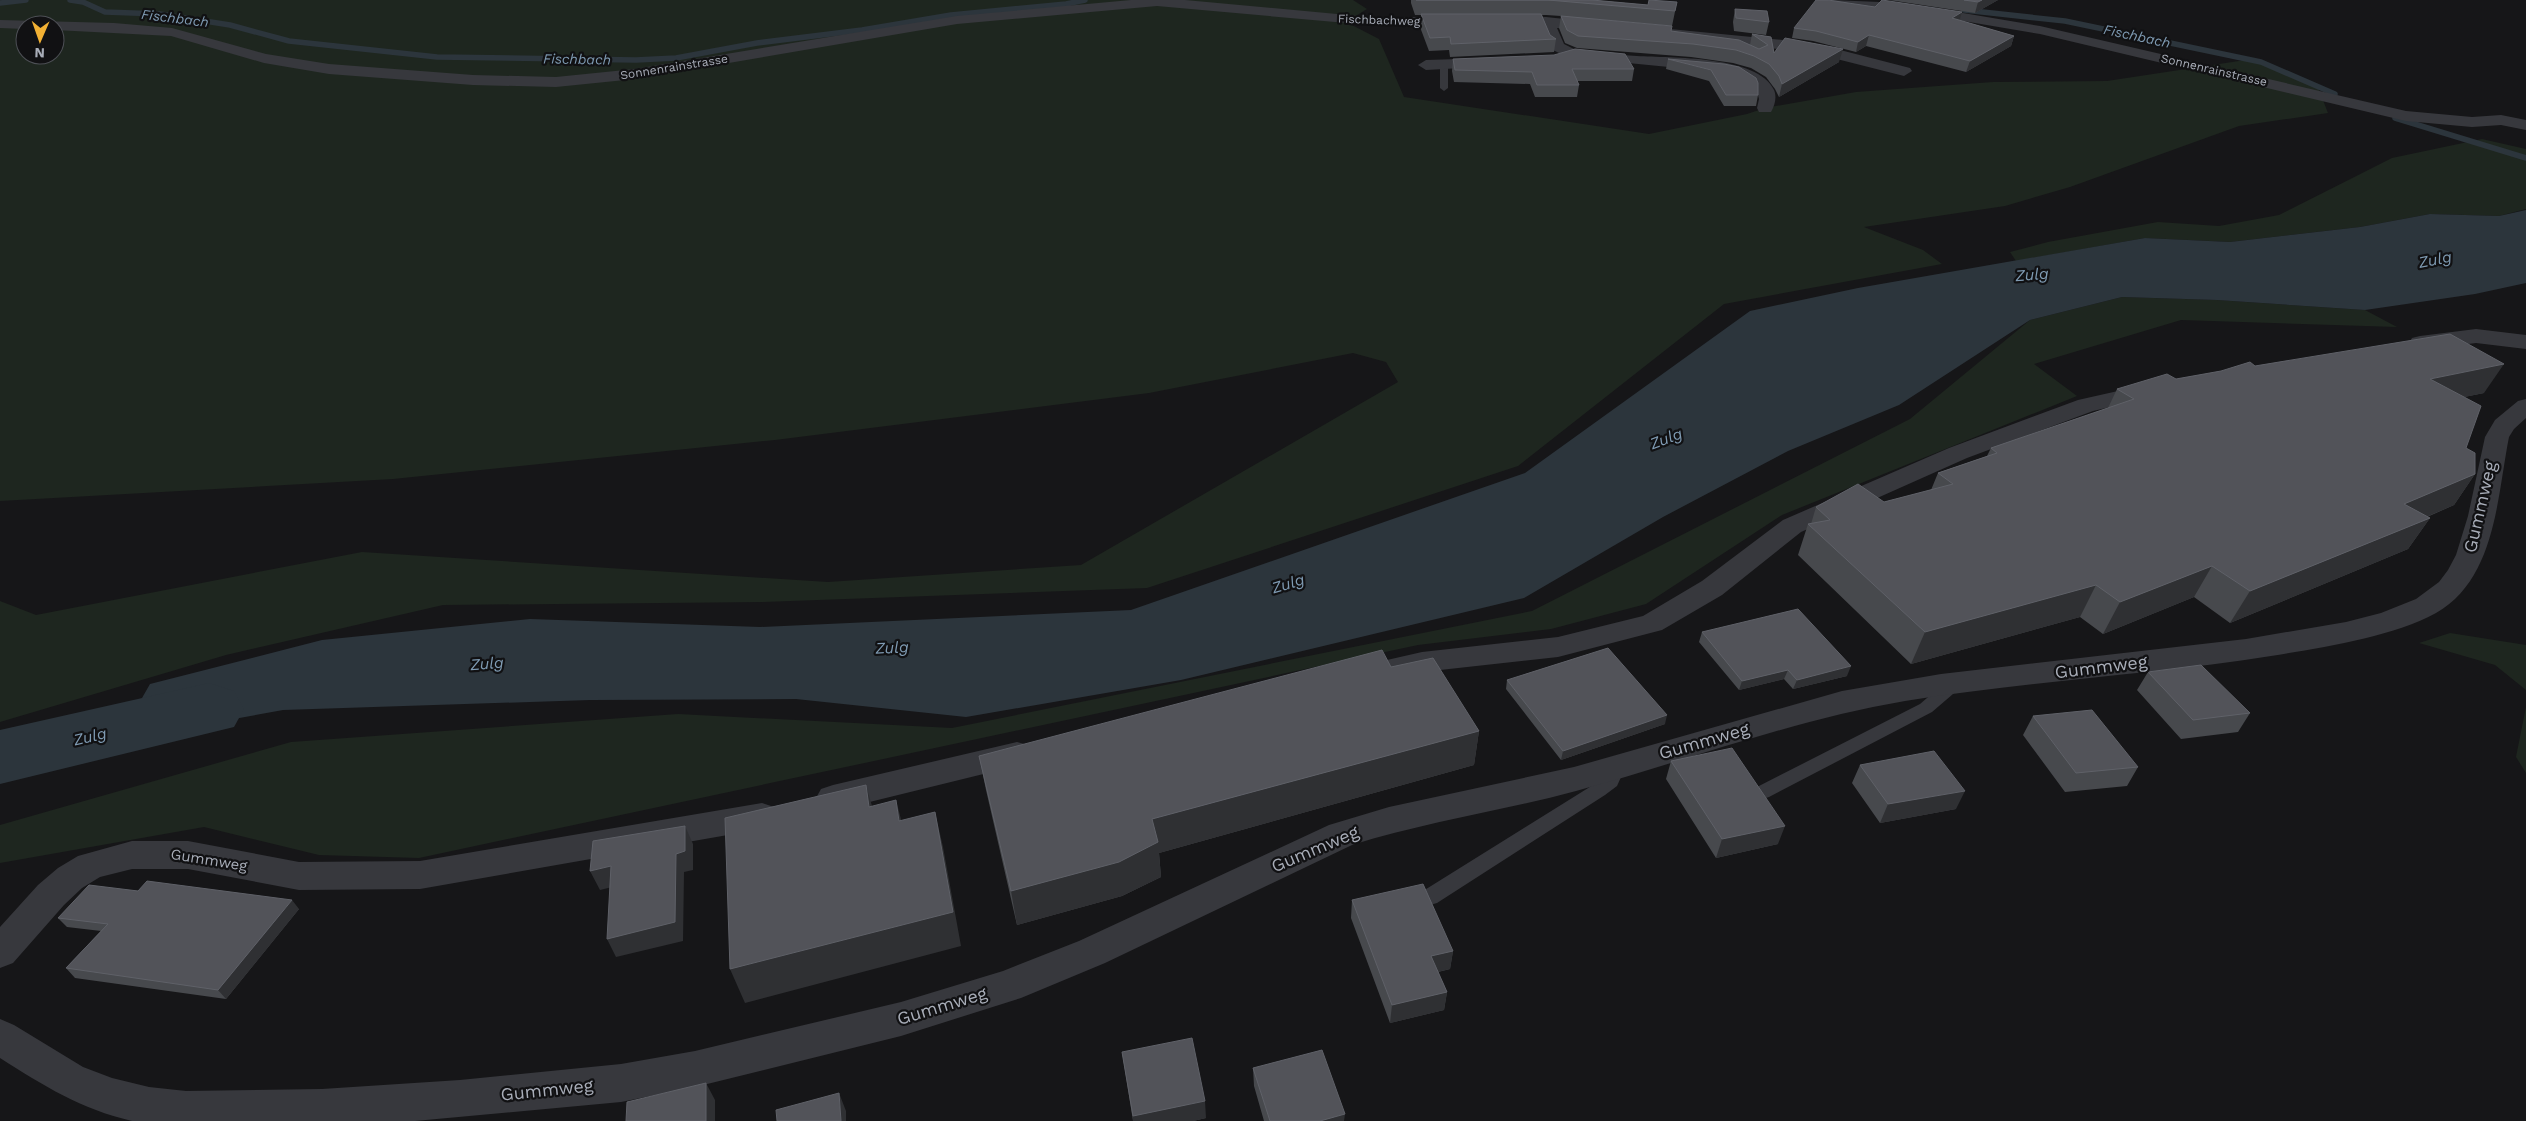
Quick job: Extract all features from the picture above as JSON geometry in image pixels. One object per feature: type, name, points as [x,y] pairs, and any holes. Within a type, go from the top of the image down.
[{"type":"street","name":"Sonnenrainstrasse","points":[[0,24],[114,27],[172,32],[264,58],[329,69],[473,80],[556,82],[635,74],[957,20],[1178,0]]},
{"type":"street","points":[[1221,0],[1301,0]]},
{"type":"street","name":"Sonnenrainstrasse","points":[[1838,0],[1904,6],[2040,30],[2406,116],[2472,122],[2501,120]]},
{"type":"street","name":"Fischbachweg","points":[[1150,2],[1369,21],[1475,21]]},
{"type":"street","points":[[1495,21],[1546,21],[1608,27]]},
{"type":"street","points":[[1546,21],[1558,47],[1572,54],[1710,66],[1743,73],[1755,78],[1767,91],[1768,100],[1765,108]]},
{"type":"street","points":[[1657,31],[1813,48],[1904,71]]},
{"type":"street","points":[[1552,60],[1572,54]]},
{"type":"street","points":[[1426,65],[1511,62]]},
{"type":"street","points":[[2501,120],[2526,108]]},
{"type":"street","points":[[2501,120],[2526,125]]},
{"type":"street","points":[[2391,348],[2464,337],[2490,337],[2526,342]]},
{"type":"street","points":[[1374,673],[1422,662],[1558,647],[1652,623],[1712,588],[1792,526],[1958,453],[2086,404],[2178,385]]},
{"type":"street","name":"Gummweg","points":[[0,1037],[69,1080],[103,1094],[149,1106],[186,1110],[322,1108],[460,1099],[621,1083],[694,1069],[892,1022],[1008,986],[1092,952],[1341,835],[1389,820],[1574,779],[1826,705],[1954,684],[2248,650],[2349,632],[2417,610],[2433,603],[2448,590],[2464,568],[2475,541],[2497,437],[2504,425],[2526,406]]},
{"type":"street","name":"Gummweg","points":[[0,952],[51,895],[70,878],[90,866],[110,859],[132,855],[188,855],[299,876],[420,876],[729,824],[1046,747]]},
{"type":"lane","points":[[1687,34],[1745,50]]},
{"type":"lane","points":[[1444,65],[1444,88]]},
{"type":"lane","points":[[1764,792],[1926,708],[1954,684]]},
{"type":"lane","points":[[1430,897],[1599,790],[1611,781],[1617,766]]},
{"type":"shaded area","points":[[0,0],[1353,0],[1367,9],[1346,22],[1379,39],[1404,97],[1649,134],[1747,114],[1765,108],[1856,92],[1993,82],[2107,81],[2252,59],[2317,85],[2328,113],[2239,126],[2070,187],[2005,206],[1864,227],[1923,250],[1942,264],[1724,304],[1518,466],[1147,588],[763,602],[443,605],[226,655],[0,722],[0,601],[36,615],[362,552],[828,582],[1081,565],[1398,382],[1386,362],[1353,353],[1149,393],[775,440],[393,479],[0,501]]},
{"type":"shaded area","points":[[2482,139],[2526,149],[2526,209],[2499,216],[2430,214],[2360,227],[2230,242],[2145,238],[2016,261],[2010,252],[2048,242],[2158,222],[2219,226],[2279,215],[2392,158]]},
{"type":"shaded area","points":[[2122,297],[2217,300],[2365,310],[2397,327],[2181,320],[2034,364],[2077,396],[1782,515],[1646,604],[1551,629],[1418,645],[419,858],[319,855],[204,827],[0,863],[0,825],[291,742],[678,714],[952,728],[1532,611],[1910,419],[2030,320]]},
{"type":"shaded area","points":[[2450,633],[2526,645],[2526,690],[2495,665],[2419,643]]},
{"type":"shaded area","points":[[2526,707],[2526,773],[2516,757]]},
{"type":"water","points":[[2526,210],[2526,283],[2475,294],[2365,310],[2217,300],[2122,297],[2030,320],[1899,405],[1788,451],[1663,517],[1524,598],[1181,680],[966,717],[796,699],[590,700],[283,710],[118,740],[150,684],[322,640],[530,619],[760,627],[1131,610],[1525,473],[1750,311],[1858,288],[2145,238],[2230,242],[2360,227],[2430,214],[2499,216]]},
{"type":"building","points":[[1548,0],[1592,0],[1648,5],[1649,0],[1677,2],[1675,11]]},
{"type":"building","points":[[1816,0],[1875,7],[1882,0],[1962,12],[1952,18],[2014,36],[1970,61],[1869,35],[1858,42],[1816,31],[1794,28]]},
{"type":"building","points":[[1964,0],[1982,0],[1978,2]]},
{"type":"building","points":[[1735,9],[1767,11],[1769,22],[1736,18]]},
{"type":"building","points":[[1421,14],[1541,14],[1550,35],[1556,39],[1451,44],[1450,37],[1430,38]]},
{"type":"building","points":[[1561,16],[1672,26],[1671,31],[1739,40],[1759,49],[1768,45],[1752,34],[1771,37],[1774,53],[1785,38],[1843,49],[1782,84],[1779,76],[1769,64],[1754,56],[1736,50],[1693,44],[1578,36],[1567,30]]},
{"type":"building","points":[[1575,49],[1625,54],[1634,69],[1572,69],[1579,85],[1537,85],[1532,72],[1455,70],[1453,59],[1554,55]]},
{"type":"building","points":[[1668,59],[1739,67],[1756,78],[1758,95],[1726,95],[1711,70]]},
{"type":"building","points":[[2450,334],[2504,364],[2430,379],[2481,406],[2466,448],[2475,453],[2475,474],[2404,504],[2430,518],[2250,591],[2212,566],[2120,602],[2096,585],[1925,632],[1808,524],[1830,520],[1816,507],[1858,484],[1884,502],[1953,484],[1938,473],[1997,453],[1991,448],[2134,399],[2117,389],[2167,374],[2176,379],[2221,371],[2250,362],[2255,366]]},
{"type":"building","points":[[1798,609],[1851,666],[1797,680],[1788,670],[1742,681],[1702,632]]},
{"type":"building","points":[[1608,648],[1667,715],[1563,751],[1507,680]]},
{"type":"building","points":[[1382,650],[1391,667],[1433,658],[1479,731],[1152,819],[1158,842],[1119,862],[1011,891],[979,756]]},
{"type":"building","points":[[2201,665],[2250,713],[2193,720],[2148,672]]},
{"type":"building","points":[[2092,710],[2138,767],[2076,773],[2033,716]]},
{"type":"building","points":[[1732,748],[1785,826],[1722,839],[1671,761]]},
{"type":"building","points":[[1934,751],[1965,791],[1888,804],[1860,765]]},
{"type":"building","points":[[866,785],[869,807],[896,800],[899,821],[935,812],[953,912],[730,969],[725,818]]},
{"type":"building","points":[[685,826],[685,851],[676,854],[675,922],[607,939],[611,866],[590,871],[593,841]]},
{"type":"building","points":[[147,881],[292,900],[218,990],[66,968],[108,924],[58,918],[89,885],[138,891]]},
{"type":"building","points":[[1423,884],[1453,951],[1431,956],[1447,992],[1392,1005],[1352,900]]},
{"type":"building","points":[[1192,1038],[1205,1101],[1133,1116],[1122,1052]]},
{"type":"building","points":[[1322,1050],[1345,1114],[1320,1121],[1270,1121],[1253,1068]]},
{"type":"building","points":[[706,1083],[706,1121],[626,1121],[627,1102]]},
{"type":"building","points":[[839,1093],[841,1121],[777,1121],[776,1110]]},
{"type":"waterway","name":"Fischbach","points":[[0,3],[26,0]]},
{"type":"waterway","name":"Fischbach","points":[[70,0],[83,2],[105,12],[160,14],[230,25],[289,41],[437,57],[636,60],[676,58],[757,43],[862,30],[951,15],[1066,4],[1085,0]]},
{"type":"waterway","name":"Fischbach","points":[[1964,10],[2065,21],[2261,62],[2335,94]]},
{"type":"waterway","name":"Fischbach","points":[[2395,118],[2526,158]]},
{"type":"waterway","name":"Zulg","points":[[0,757],[209,709]]}]
